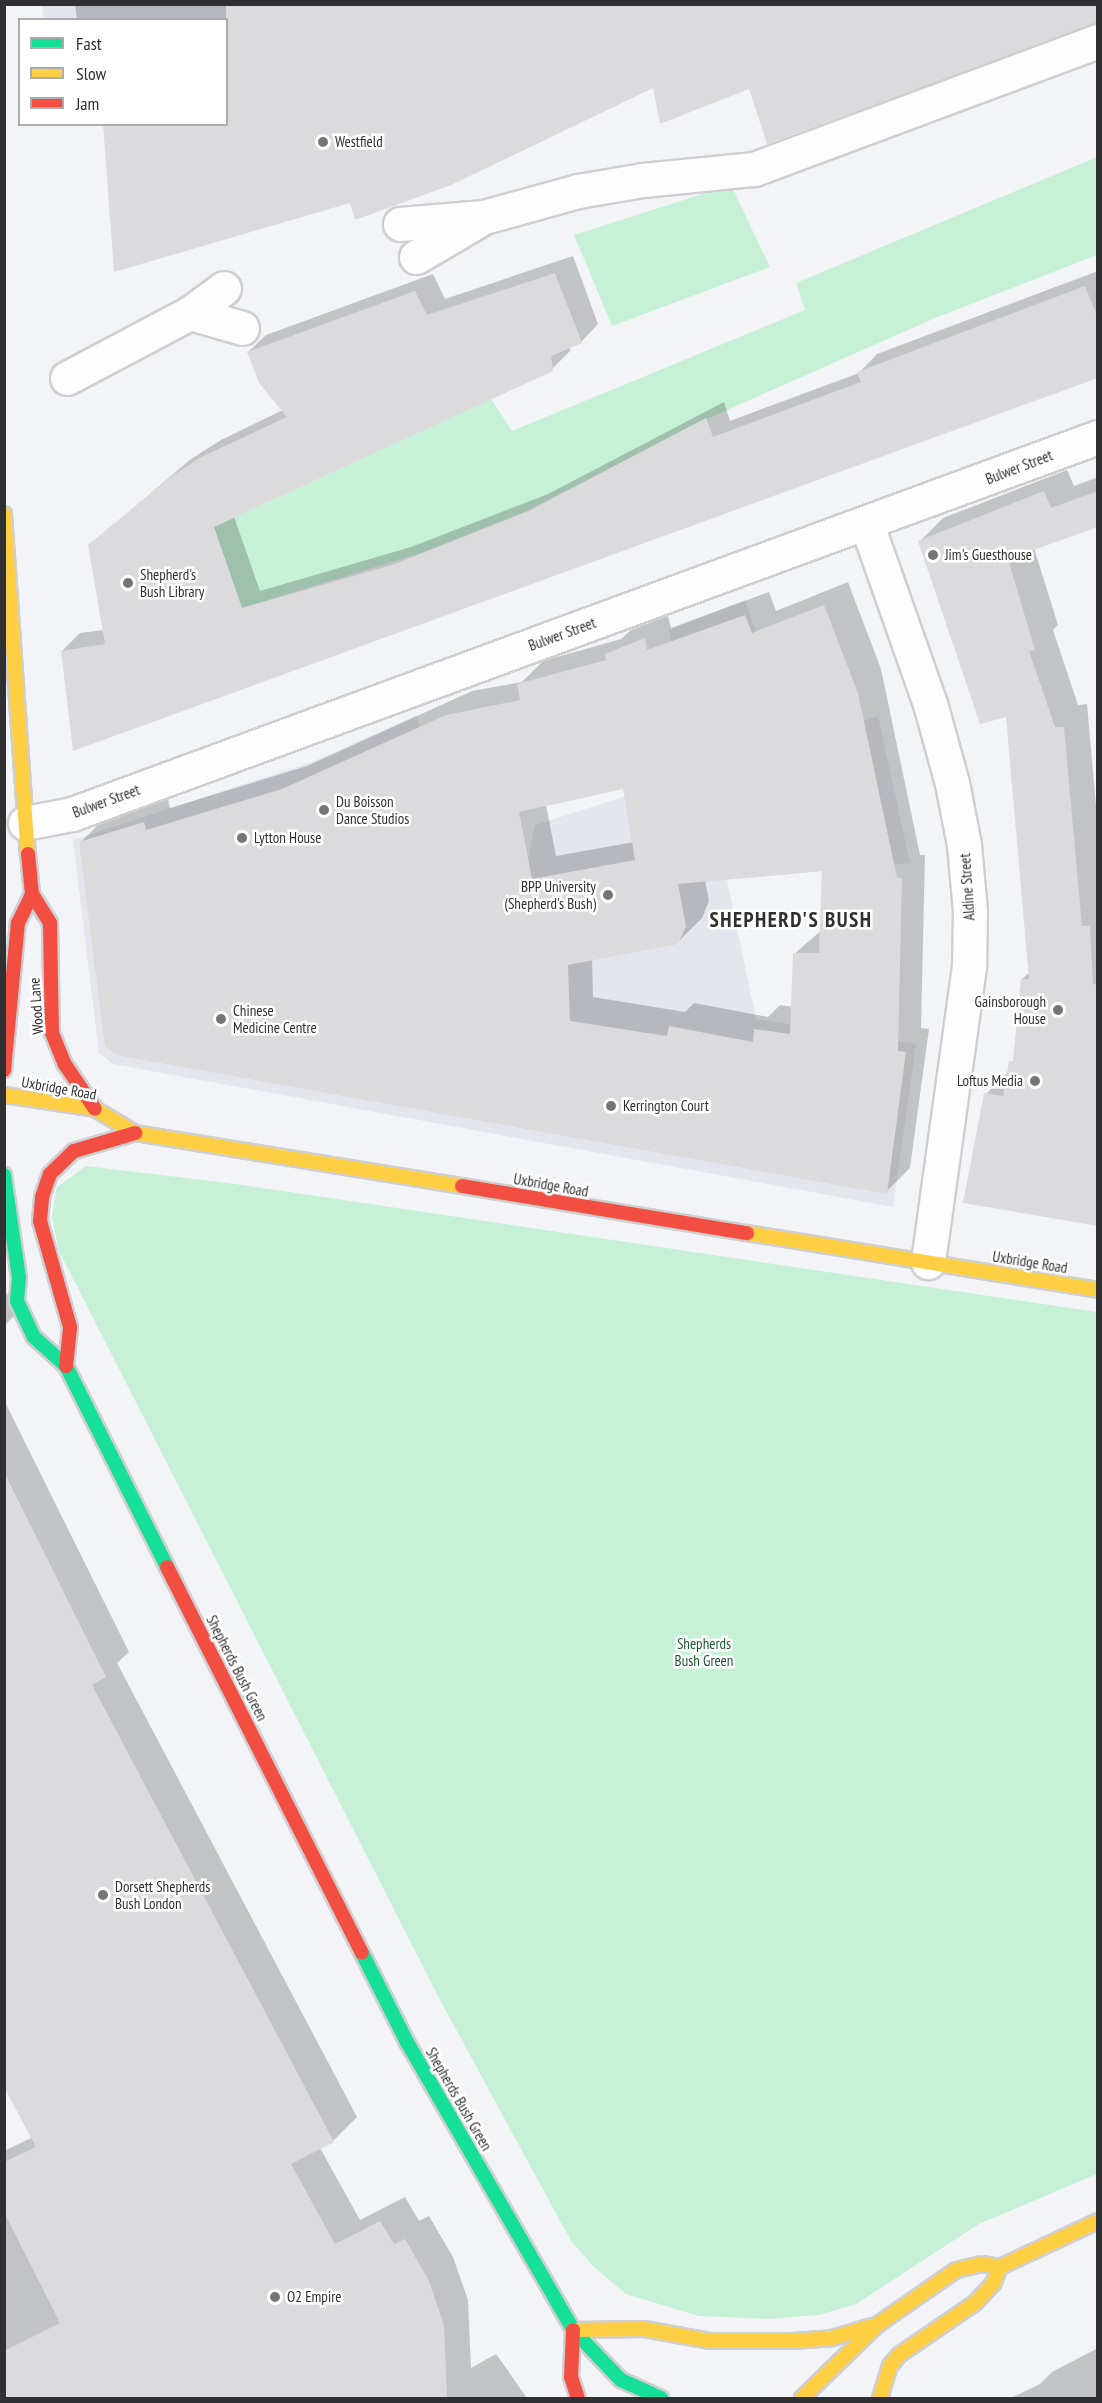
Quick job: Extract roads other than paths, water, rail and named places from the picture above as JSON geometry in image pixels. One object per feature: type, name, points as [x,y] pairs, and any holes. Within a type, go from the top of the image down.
[{"type":"main road","name":"Wood Lane","points":[[4,514],[8,630],[32,894],[50,924],[52,1033],[64,1063],[95,1109]]},
{"type":"main road","name":"Wood Lane","points":[[4,1070],[18,923],[32,894]]},
{"type":"main road","name":"Uxbridge Road","points":[[4,1095],[95,1109],[135,1133],[1098,1290]]},
{"type":"main road","points":[[66,1366],[70,1327],[40,1221],[42,1197],[50,1174],[74,1151],[135,1133]]},
{"type":"main road","name":"Shepherds Bush Green","points":[[4,1174],[20,1278],[17,1301],[34,1337],[66,1366],[407,2042],[573,2330],[621,2380],[661,2398]]},
{"type":"main road","points":[[4,1293],[17,1301]]},
{"type":"main road","points":[[802,2398],[877,2325],[956,2270],[982,2264],[1000,2267],[1098,2221]]},
{"type":"main road","points":[[880,2398],[890,2366],[899,2355],[975,2304],[993,2284],[1000,2267]]},
{"type":"main road","points":[[578,2398],[571,2378],[573,2330],[644,2329],[711,2341],[793,2341],[832,2338],[877,2325]]},
{"type":"street","points":[[400,224],[484,217],[578,191],[754,169],[1098,41]]},
{"type":"street","points":[[416,257],[484,217]]},
{"type":"street","points":[[67,378],[190,313],[224,288]]},
{"type":"street","points":[[190,313],[242,328]]},
{"type":"street","name":"Bulwer Street","points":[[25,823],[72,814],[867,525],[1098,437]]},
{"type":"street","name":"Aldine Street","points":[[867,525],[931,707],[952,783],[964,845],[970,911],[969,966],[928,1262]]},
{"type":"place","name":"Westfield","points":[[323,142]]},
{"type":"place","name":"Jim's Guesthouse","points":[[933,555]]},
{"type":"place","name":"Shepherd's Bush Library","points":[[128,583]]},
{"type":"place","name":"Du Boisson Dance Studios","points":[[324,810]]},
{"type":"place","name":"Lytton House","points":[[242,838]]},
{"type":"place","name":"BPP University (Shepherd's Bush)","points":[[608,895]]},
{"type":"place","name":"Gainsborough House","points":[[1058,1010]]},
{"type":"place","name":"Chinese Medicine Centre","points":[[221,1019]]},
{"type":"place","name":"Loftus Media","points":[[1035,1081]]},
{"type":"place","name":"Kerrington Court","points":[[611,1106]]},
{"type":"place","name":"Dorsett Shepherds Bush London","points":[[103,1895]]},
{"type":"place","name":"O2 Empire","points":[[275,2297]]},
{"type":"district","name":"SHEPHERD'S BUSH","points":[[791,920]]}]
